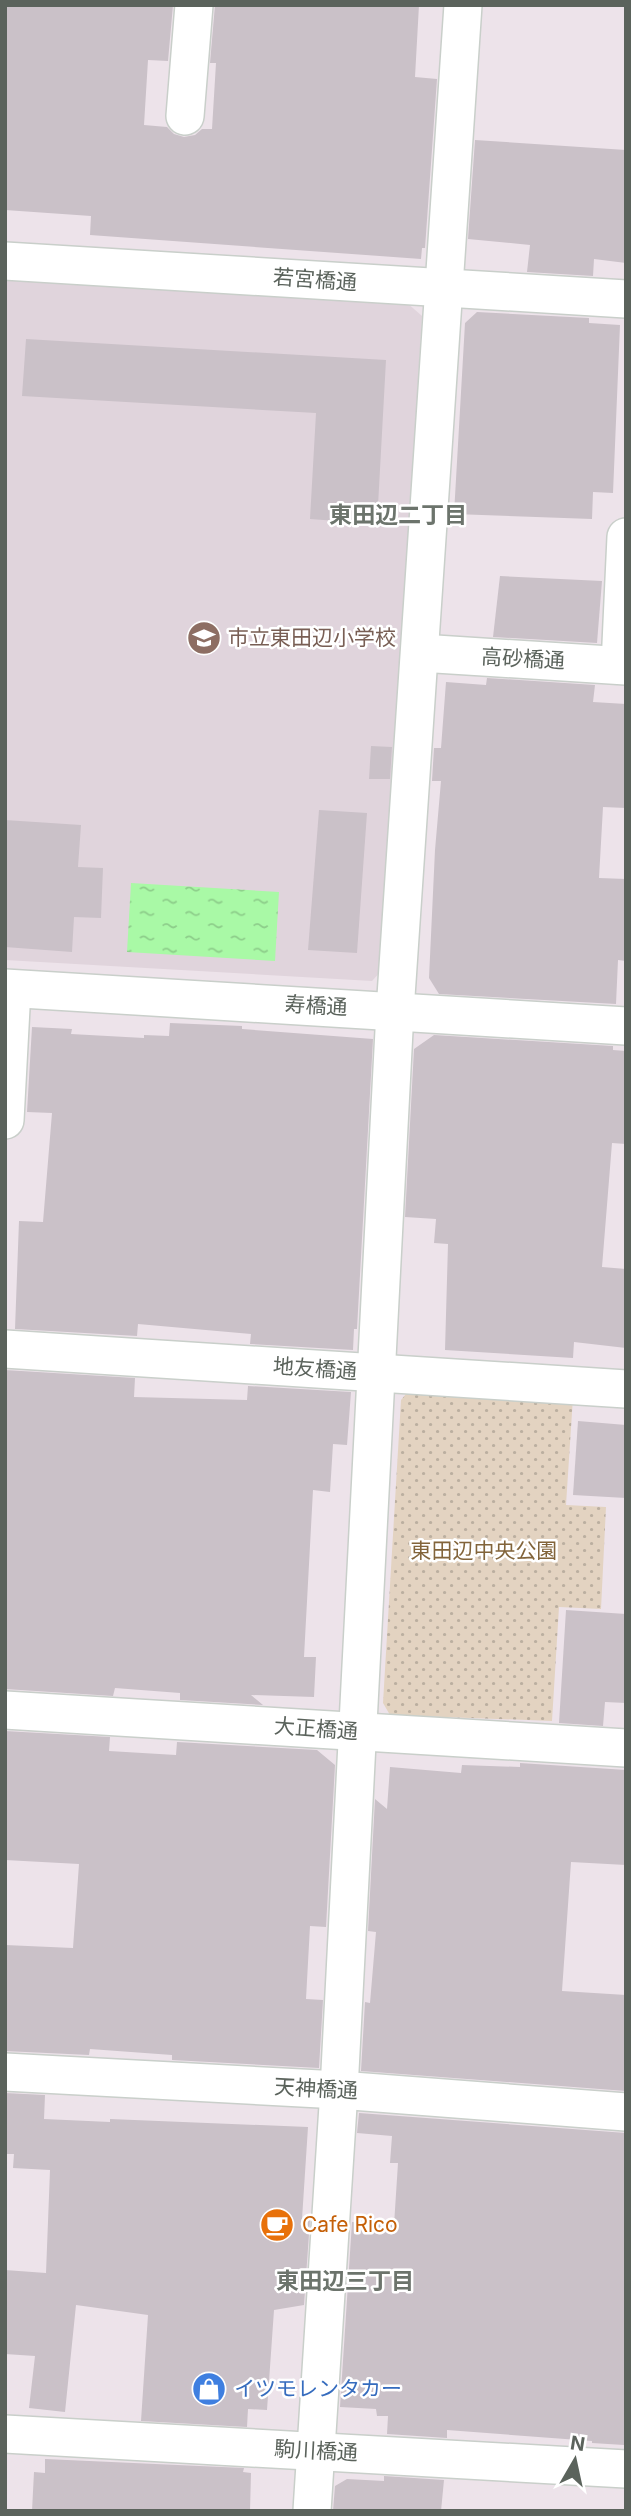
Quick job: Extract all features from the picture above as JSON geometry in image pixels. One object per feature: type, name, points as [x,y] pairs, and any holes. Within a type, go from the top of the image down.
[{"type":"street","points":[[185,116],[194,5]]},
{"type":"street","points":[[312,2511],[339,2090],[395,1011],[463,5]]},
{"type":"street","name":"若宮橋通","points":[[5,261],[626,299]]},
{"type":"street","points":[[623,665],[626,537]]},
{"type":"street","name":"高砂橋通","points":[[420,653],[623,665]]},
{"type":"street","points":[[5,1120],[9,988]]},
{"type":"street","name":"寿橋通","points":[[9,988],[626,1026]]},
{"type":"street","name":"地友橋通","points":[[5,1349],[626,1389]]},
{"type":"street","name":"大正橋通","points":[[5,1710],[626,1748]]},
{"type":"street","name":"天神橋通","points":[[5,2072],[339,2090],[626,2112]]},
{"type":"street","name":"駒川橋通","points":[[5,2434],[626,2469]]},
{"type":"shaded area","name":"市立東田辺小学校","points":[[5,278],[406,302],[422,316],[382,970],[372,981],[5,960]]},
{"type":"green space","name":"東田辺中央公園","points":[[411,1388],[573,1397],[566,1505],[606,1507],[601,1609],[559,1607],[552,1721],[390,1715],[383,1703],[401,1400]]},
{"type":"water","points":[[131,883],[279,892],[275,961],[127,952]]},
{"type":"building","points":[[5,5],[173,5],[168,61],[148,60],[144,125],[167,127],[174,134],[184,137],[195,135],[202,129],[212,129],[216,63],[210,63],[215,5],[419,5],[415,77],[437,79],[425,248],[422,248],[421,259],[90,235],[91,216],[5,210]]},
{"type":"building","points":[[475,140],[626,150],[626,263],[594,259],[593,276],[527,272],[530,245],[468,239]]},
{"type":"building","points":[[477,312],[589,318],[589,323],[620,325],[613,493],[593,492],[592,519],[454,514],[465,323]]},
{"type":"building","points":[[26,339],[386,360],[377,524],[310,519],[316,413],[22,396]]},
{"type":"building","points":[[500,576],[602,581],[597,643],[493,637]]},
{"type":"building","points":[[487,678],[595,685],[593,702],[626,704],[626,808],[603,807],[599,878],[626,879],[626,961],[618,960],[616,1004],[439,994],[429,978],[441,781],[432,781],[434,748],[441,748],[446,682],[486,685]]},
{"type":"building","points":[[371,746],[392,747],[390,779],[369,779]]},
{"type":"building","points":[[319,810],[367,813],[357,953],[308,950]]},
{"type":"building","points":[[5,820],[81,825],[78,867],[103,868],[101,918],[74,917],[72,952],[5,947]]},
{"type":"building","points":[[170,1023],[242,1026],[242,1029],[373,1039],[357,1329],[354,1329],[353,1350],[250,1344],[251,1334],[138,1324],[137,1336],[15,1329],[19,1221],[43,1222],[52,1113],[27,1112],[32,1027],[72,1029],[71,1034],[144,1038],[144,1035],[169,1036]]},
{"type":"building","points":[[434,1035],[613,1046],[613,1050],[626,1051],[626,1144],[612,1143],[602,1267],[626,1269],[626,1348],[574,1342],[573,1358],[445,1350],[448,1244],[434,1243],[436,1219],[405,1217],[414,1049]]},
{"type":"building","points":[[5,1370],[135,1378],[134,1397],[247,1400],[248,1386],[351,1392],[347,1445],[333,1444],[330,1492],[313,1490],[304,1657],[316,1657],[314,1697],[251,1695],[263,1705],[180,1700],[180,1693],[115,1688],[113,1696],[5,1689]]},
{"type":"building","points":[[578,1421],[626,1425],[626,1498],[573,1495]]},
{"type":"building","points":[[566,1610],[626,1614],[626,1703],[605,1702],[603,1726],[559,1723]]},
{"type":"building","points":[[5,1731],[110,1737],[109,1751],[176,1755],[177,1742],[317,1750],[335,1765],[326,1927],[310,1926],[306,1999],[323,2000],[319,2068],[172,2060],[172,2055],[90,2049],[89,2055],[5,2051],[5,1945],[73,1948],[79,1864],[5,1860]]},
{"type":"building","points":[[520,1763],[626,1770],[626,1865],[571,1862],[562,1991],[626,1995],[626,2091],[361,2071],[365,2002],[370,2003],[376,1932],[368,1931],[375,1799],[387,1809],[390,1767],[461,1773],[462,1765],[520,1767]]},
{"type":"building","points":[[5,2093],[45,2095],[44,2119],[308,2127],[302,2219],[310,2220],[304,2305],[274,2310],[267,2410],[248,2409],[247,2427],[141,2421],[148,2315],[76,2305],[65,2412],[29,2408],[35,2356],[5,2354],[5,2270],[46,2273],[50,2170],[13,2168],[14,2154],[5,2154]]},
{"type":"building","points":[[359,2113],[626,2133],[624,2445],[447,2430],[447,2438],[387,2434],[388,2416],[377,2416],[376,2409],[340,2407],[352,2222],[394,2225],[398,2163],[390,2163],[392,2136],[357,2133]]},
{"type":"building","points":[[45,2459],[244,2468],[243,2472],[251,2473],[250,2511],[32,2511],[34,2472],[45,2473]]},
{"type":"building","points":[[384,2476],[444,2480],[441,2511],[333,2511],[335,2486],[347,2479],[384,2481]]},
{"type":"place","name":"市立東田辺小学校","points":[[204,638]]},
{"type":"place","name":"Cafe Rico","points":[[277,2225]]},
{"type":"place","name":"イツモレンタカー","points":[[209,2389]]},
{"type":"district","name":"東田辺二丁目","points":[[398,515]]},
{"type":"district","name":"東田辺三丁目","points":[[345,2281]]}]
